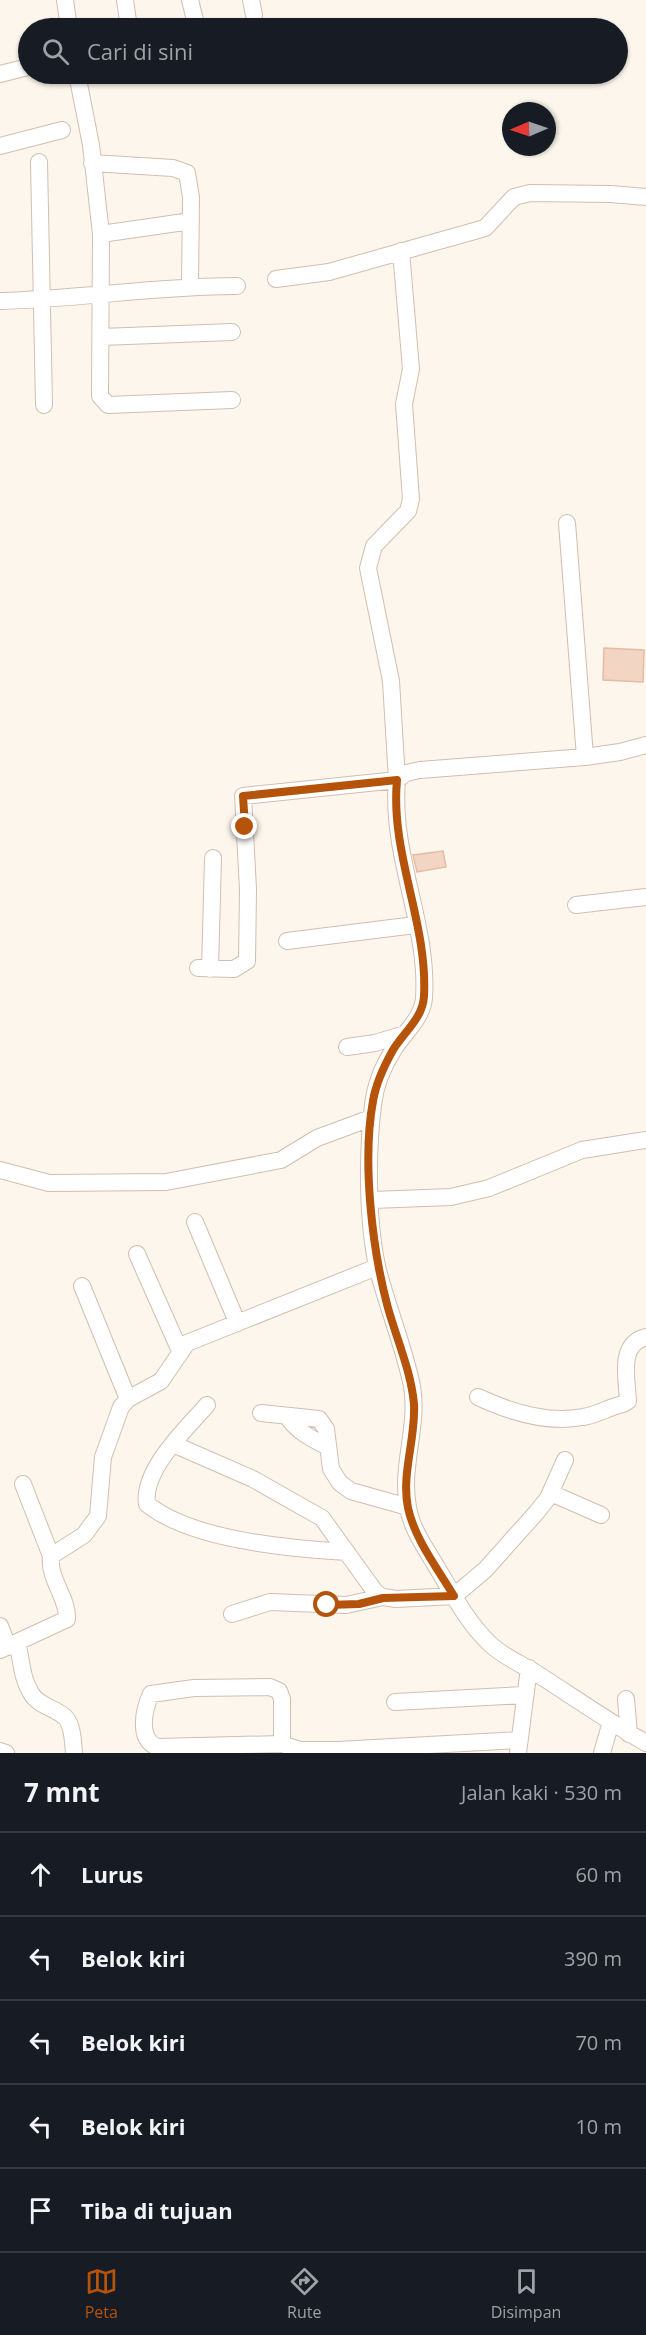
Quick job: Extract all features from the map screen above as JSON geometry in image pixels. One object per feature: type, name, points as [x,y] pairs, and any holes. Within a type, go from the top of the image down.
[{"type":"street","points":[[65,0],[68,18]]},
{"type":"street","points":[[125,0],[128,18]]},
{"type":"street","points":[[190,0],[194,18]]},
{"type":"street","points":[[0,74],[18,70]]},
{"type":"street","points":[[79,84],[92,145],[92,163],[101,234],[100,396],[108,405],[232,400]]},
{"type":"street","points":[[0,146],[62,130]]},
{"type":"street","points":[[39,162],[44,300],[44,405]]},
{"type":"street","points":[[92,163],[183,170],[187,173],[191,197],[190,286]]},
{"type":"street","points":[[276,279],[329,272],[485,228],[514,197],[530,194],[611,194],[646,197]]},
{"type":"street","points":[[101,234],[191,221]]},
{"type":"street","points":[[401,251],[411,369],[404,404],[411,499],[408,511],[374,546],[368,568],[391,681],[399,844],[415,925],[424,994],[423,1006],[394,1049],[379,1078],[371,1118],[373,1239],[378,1267],[412,1386],[414,1406],[408,1507],[415,1530],[469,1621],[487,1641],[510,1659],[529,1668],[646,1743]]},
{"type":"street","points":[[0,301],[44,300],[190,286],[237,286]]},
{"type":"street","points":[[101,338],[232,332]]},
{"type":"street","points":[[567,523],[585,757]]},
{"type":"street","points":[[213,858],[204,969],[234,969],[247,960],[248,889],[243,796],[397,780],[406,773],[420,770],[585,757],[620,752],[646,745]]},
{"type":"street","points":[[576,905],[646,897]]},
{"type":"street","points":[[287,941],[415,925]]},
{"type":"street","points":[[347,1047],[375,1043],[406,1034]]},
{"type":"street","points":[[0,1170],[49,1183],[166,1182],[281,1160],[317,1138],[371,1118]]},
{"type":"street","points":[[372,1200],[452,1197],[489,1188],[544,1163],[582,1150],[646,1140]]},
{"type":"street","points":[[195,1222],[237,1322]]},
{"type":"street","points":[[137,1254],[180,1351]]},
{"type":"street","points":[[51,1556],[58,1549],[84,1535],[98,1516],[98,1491],[103,1457],[121,1407],[128,1399],[161,1381],[187,1343],[378,1267]]},
{"type":"street","points":[[82,1286],[128,1399]]},
{"type":"street","points":[[478,1396],[519,1413],[555,1418],[584,1417],[623,1404],[628,1401],[627,1350],[634,1341],[646,1337]]},
{"type":"street","points":[[207,1405],[173,1444],[147,1485],[147,1504],[156,1511],[206,1530],[266,1545],[347,1552]]},
{"type":"street","points":[[261,1413],[319,1419],[327,1429],[331,1469],[340,1483],[351,1491],[408,1507]]},
{"type":"street","points":[[173,1444],[253,1479],[322,1518],[376,1593],[383,1598]]},
{"type":"street","points":[[232,1614],[270,1602],[346,1605],[383,1598],[454,1596],[485,1570],[536,1513],[550,1492],[565,1460]]},
{"type":"street","points":[[11,1648],[67,1619],[59,1588],[51,1574],[51,1556],[22,1484]]},
{"type":"street","points":[[550,1492],[601,1515]]},
{"type":"street","points":[[0,1626],[32,1695],[48,1709],[65,1717],[70,1727],[74,1753]]},
{"type":"street","points":[[282,1744],[282,1699],[279,1691],[270,1687],[194,1688],[152,1694],[147,1704],[146,1737],[151,1745],[157,1748],[282,1744],[300,1750],[338,1752],[518,1747],[529,1668]]},
{"type":"street","points":[[394,1702],[524,1695]]},
{"type":"street","points":[[626,1700],[629,1734]]},
{"type":"street","points":[[602,1753],[611,1722]]},
{"type":"street","points":[[0,1751],[6,1753]]},
{"type":"building","points":[[604,648],[644,650],[643,682],[603,680]]},
{"type":"building","points":[[443,851],[446,867],[417,872],[413,855]]},
{"type":"route","points":[[245,827],[243,796],[397,780],[395,798],[399,844],[424,978],[423,1006],[394,1049],[379,1078],[373,1101],[370,1145],[373,1239],[388,1309],[412,1386],[414,1406],[408,1473],[408,1507],[415,1530],[454,1596],[383,1598],[359,1604],[327,1605]]}]
